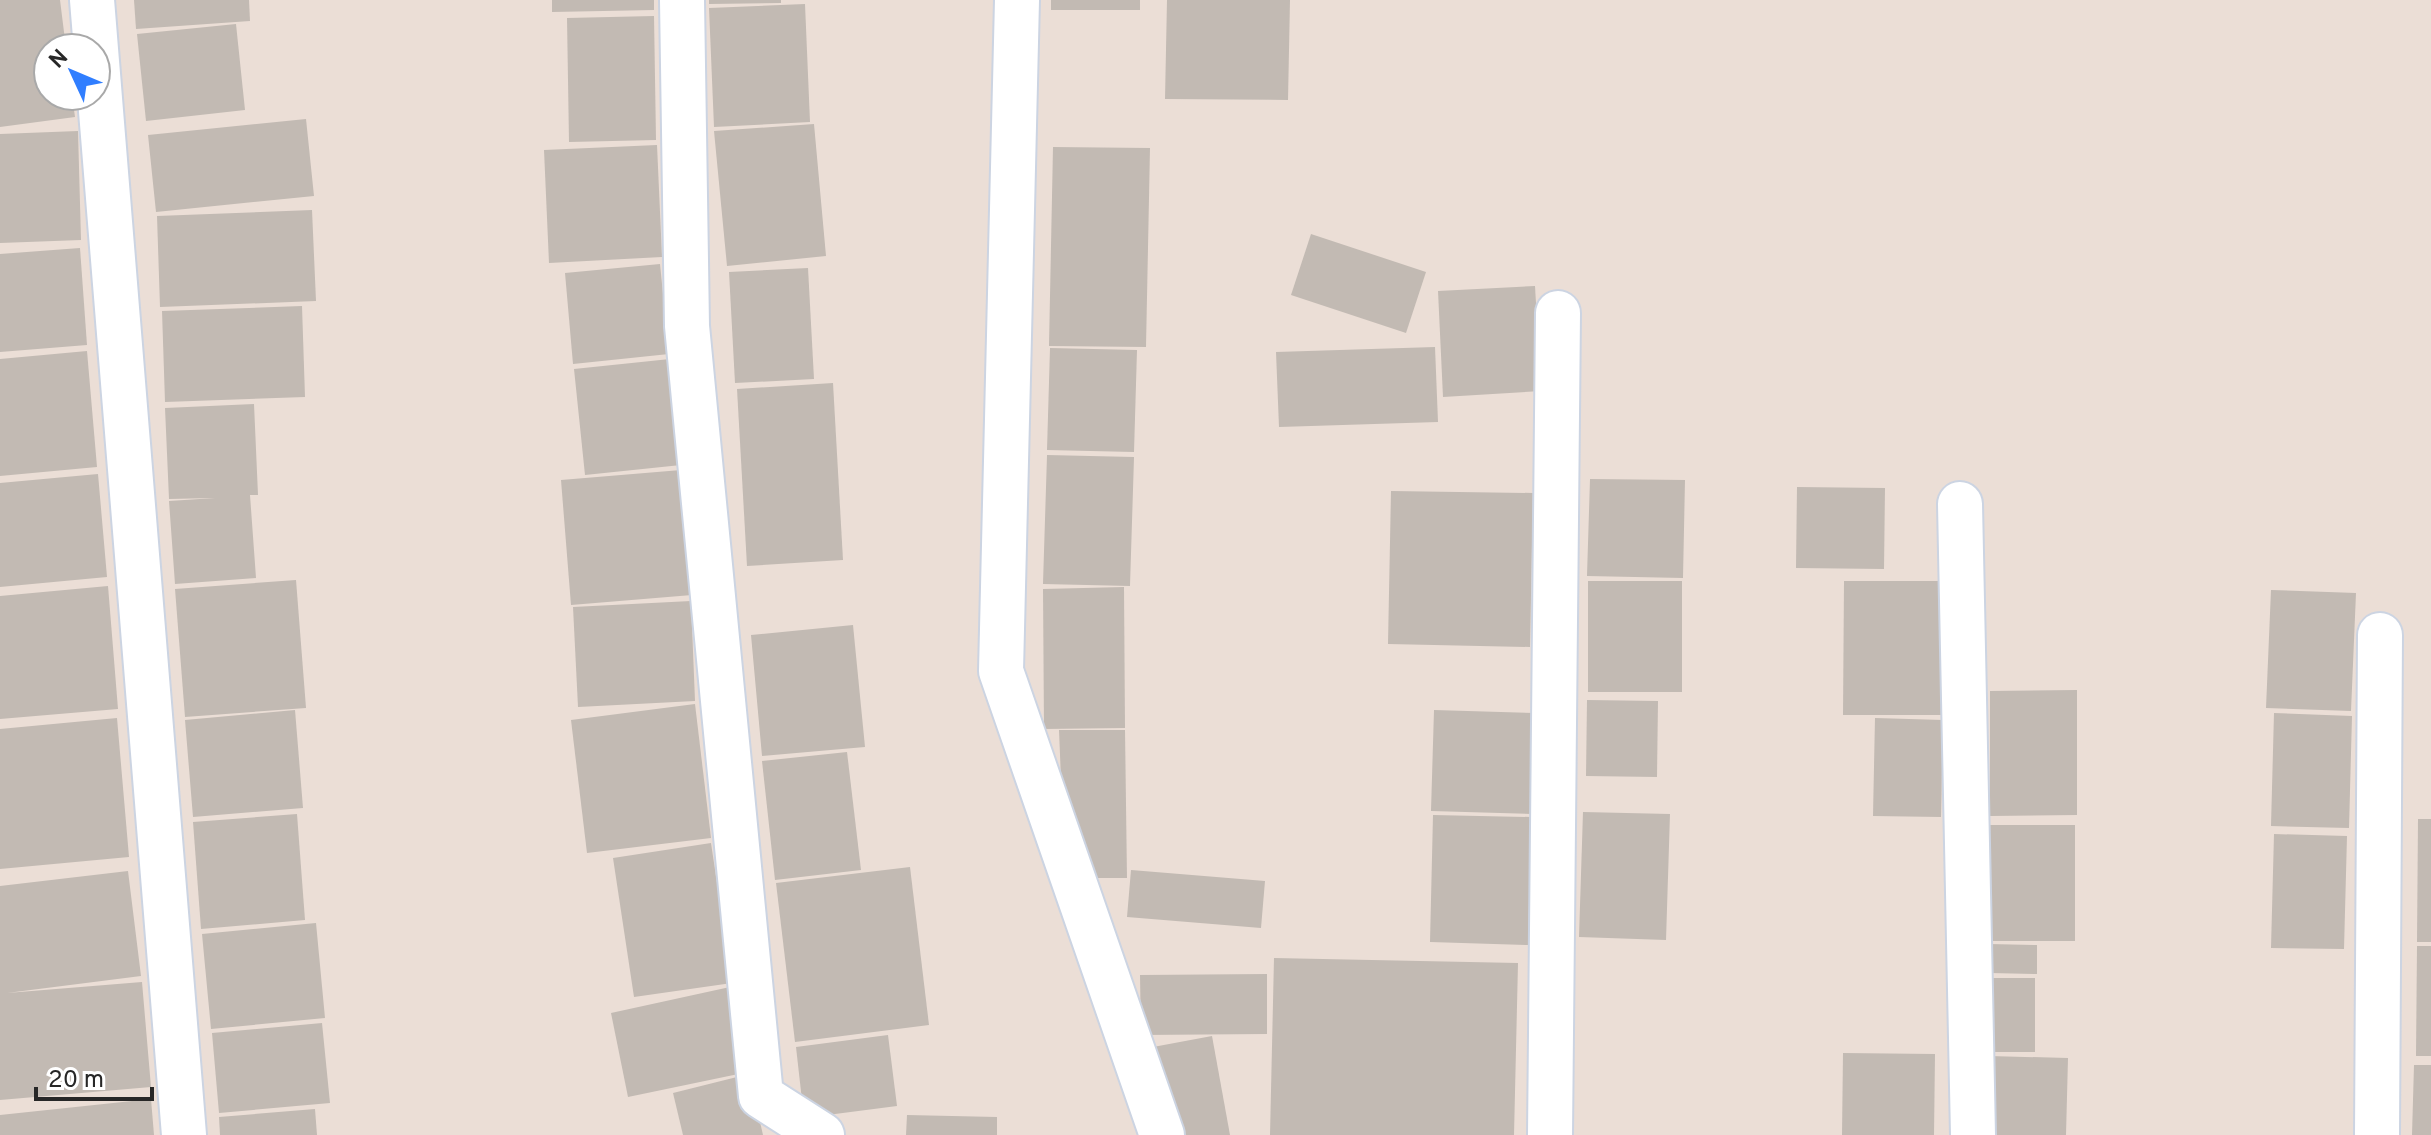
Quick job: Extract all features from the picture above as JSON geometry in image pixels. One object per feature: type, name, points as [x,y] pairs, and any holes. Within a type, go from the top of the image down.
[{"type":"street","points":[[92,0],[184,1135]]},
{"type":"street","points":[[682,0],[687,326],[761,1096],[822,1135]]},
{"type":"street","points":[[1017,0],[1001,671],[1162,1135]]},
{"type":"street","points":[[1550,1135],[1558,313]]},
{"type":"street","points":[[1960,504],[1973,1135]]},
{"type":"street","points":[[2377,1135],[2380,635]]},
{"type":"building","points":[[0,0],[60,0],[64,32],[32,32],[32,112],[74,112],[75,117],[0,127]]},
{"type":"building","points":[[134,0],[249,0],[250,21],[136,29]]},
{"type":"building","points":[[552,0],[654,0],[654,10],[552,12]]},
{"type":"building","points":[[709,0],[781,0],[781,3],[709,4]]},
{"type":"building","points":[[1051,0],[1140,0],[1140,10],[1051,10]]},
{"type":"building","points":[[1167,0],[1290,0],[1288,100],[1165,99]]},
{"type":"building","points":[[805,4],[810,122],[714,127],[709,8]]},
{"type":"building","points":[[654,16],[656,140],[569,142],[567,18]]},
{"type":"building","points":[[236,24],[245,110],[146,121],[137,34]]},
{"type":"building","points":[[306,119],[314,196],[156,212],[148,135]]},
{"type":"building","points":[[814,124],[826,256],[727,266],[714,131]]},
{"type":"building","points":[[78,131],[81,240],[0,243],[0,134]]},
{"type":"building","points":[[657,145],[662,257],[549,263],[544,150]]},
{"type":"building","points":[[1053,147],[1150,148],[1146,347],[1049,346]]},
{"type":"building","points":[[312,210],[316,301],[160,307],[157,216]]},
{"type":"building","points":[[1311,234],[1426,272],[1406,333],[1291,295]]},
{"type":"building","points":[[80,248],[87,345],[0,352],[0,254]]},
{"type":"building","points":[[660,264],[669,354],[573,364],[565,273]]},
{"type":"building","points":[[808,268],[814,379],[735,383],[729,272]]},
{"type":"building","points":[[1535,286],[1541,391],[1443,397],[1438,291]]},
{"type":"building","points":[[302,306],[305,397],[165,402],[162,311]]},
{"type":"building","points":[[1435,347],[1438,422],[1279,427],[1276,352]]},
{"type":"building","points":[[1050,348],[1137,350],[1134,452],[1047,450]]},
{"type":"building","points":[[87,351],[97,467],[0,476],[0,359]]},
{"type":"building","points":[[670,359],[681,465],[585,475],[574,369]]},
{"type":"building","points":[[833,383],[843,560],[747,566],[737,389]]},
{"type":"building","points":[[254,404],[258,495],[250,495],[256,578],[175,584],[169,501],[215,498],[169,499],[165,408]]},
{"type":"building","points":[[1047,455],[1134,457],[1130,586],[1043,584]]},
{"type":"building","points":[[681,470],[692,595],[571,605],[561,480]]},
{"type":"building","points":[[98,474],[107,577],[0,587],[0,483]]},
{"type":"building","points":[[1590,479],[1685,480],[1683,578],[1587,576]]},
{"type":"building","points":[[1797,487],[1885,488],[1884,569],[1796,568]]},
{"type":"building","points":[[1391,491],[1533,493],[1530,647],[1388,644]]},
{"type":"building","points":[[296,580],[306,708],[185,717],[175,589]]},
{"type":"building","points":[[1588,581],[1682,581],[1682,692],[1588,692]]},
{"type":"building","points":[[1844,581],[1945,581],[1943,715],[1843,715]]},
{"type":"building","points":[[108,586],[118,709],[0,719],[0,596]]},
{"type":"building","points":[[1124,587],[1125,728],[1044,729],[1043,589]]},
{"type":"building","points":[[2271,590],[2356,593],[2351,711],[2266,708]]},
{"type":"building","points":[[691,601],[695,701],[578,707],[573,607]]},
{"type":"building","points":[[853,625],[865,747],[762,756],[751,635]]},
{"type":"building","points":[[2077,690],[2077,815],[1990,816],[1990,691]]},
{"type":"building","points":[[1587,700],[1658,701],[1657,777],[1586,776]]},
{"type":"building","points":[[695,704],[711,838],[587,853],[571,720]]},
{"type":"building","points":[[295,710],[303,808],[193,817],[185,720]]},
{"type":"building","points":[[1434,710],[1535,713],[1532,814],[1431,811]]},
{"type":"building","points":[[2274,713],[2352,716],[2349,828],[2271,826]]},
{"type":"building","points":[[117,718],[129,857],[0,869],[0,729]]},
{"type":"building","points":[[1875,718],[1943,720],[1941,817],[1873,816]]},
{"type":"building","points":[[1059,730],[1125,730],[1127,878],[1065,878]]},
{"type":"building","points":[[847,752],[861,870],[775,880],[762,761]]},
{"type":"building","points":[[1583,812],[1670,814],[1666,940],[1579,937]]},
{"type":"building","points":[[297,814],[305,920],[201,929],[193,822]]},
{"type":"building","points":[[1433,815],[1531,817],[1528,945],[1430,942]]},
{"type":"building","points":[[2418,819],[2431,819],[2431,942],[2417,942]]},
{"type":"building","points":[[1989,825],[2075,825],[2075,941],[1989,941]]},
{"type":"building","points":[[2274,834],[2347,836],[2344,949],[2271,948]]},
{"type":"building","points":[[711,843],[732,983],[634,997],[613,858]]},
{"type":"building","points":[[910,867],[929,1025],[795,1042],[776,883]]},
{"type":"building","points":[[1131,870],[1265,881],[1261,928],[1127,917]]},
{"type":"building","points":[[128,871],[141,976],[7,993],[142,982],[151,1087],[0,1100],[0,886]]},
{"type":"building","points":[[316,923],[325,1018],[211,1029],[202,934]]},
{"type":"building","points":[[1989,944],[2037,945],[2037,974],[1990,973]]},
{"type":"building","points":[[2417,946],[2431,946],[2431,1056],[2416,1056]]},
{"type":"building","points":[[1274,958],[1518,963],[1514,1135],[1270,1135]]},
{"type":"building","points":[[1267,974],[1267,1034],[1141,1035],[1140,975]]},
{"type":"building","points":[[1990,978],[2035,978],[2035,1052],[1989,1052]]},
{"type":"building","points":[[730,987],[748,1072],[628,1097],[611,1013]]},
{"type":"building","points":[[322,1023],[330,1103],[219,1113],[212,1033]]},
{"type":"building","points":[[888,1035],[897,1106],[804,1118],[796,1047]]},
{"type":"building","points":[[1212,1036],[1230,1135],[1153,1135],[1137,1050]]},
{"type":"building","points":[[1843,1053],[1935,1054],[1934,1135],[1842,1135]]},
{"type":"building","points":[[1989,1056],[2068,1058],[2066,1135],[1987,1135]]},
{"type":"building","points":[[2414,1065],[2431,1065],[2431,1135],[2412,1135]]},
{"type":"building","points":[[749,1074],[763,1135],[683,1135],[673,1093]]},
{"type":"building","points":[[151,1099],[154,1135],[0,1135],[0,1115]]},
{"type":"building","points":[[315,1109],[317,1135],[220,1135],[219,1117]]},
{"type":"building","points":[[907,1115],[997,1117],[997,1135],[906,1135]]}]
